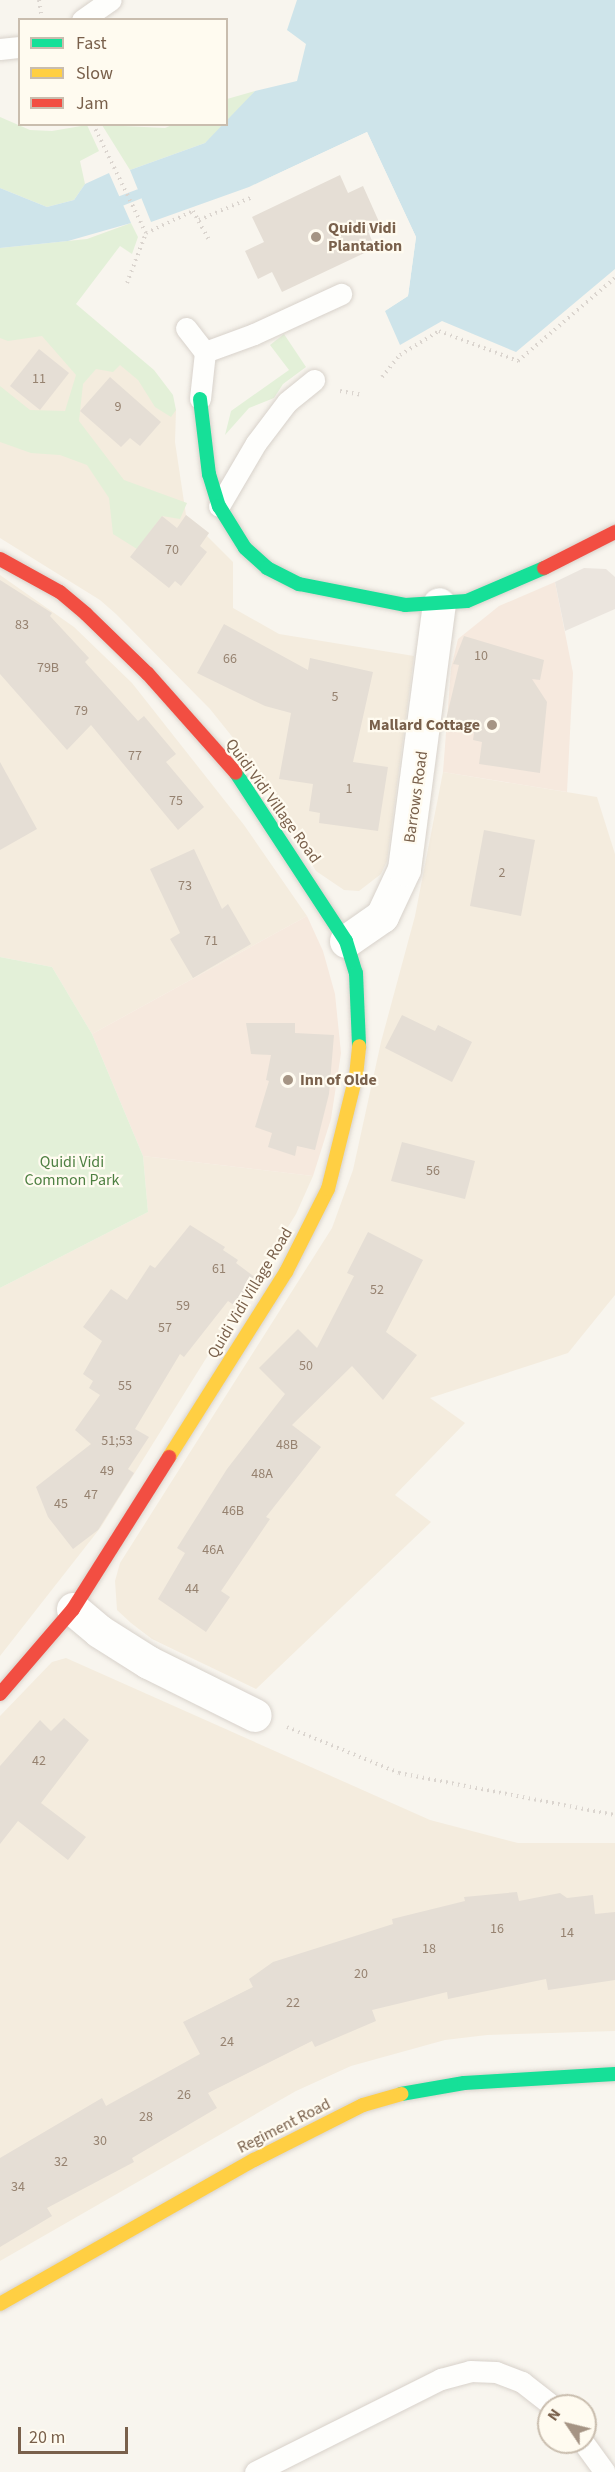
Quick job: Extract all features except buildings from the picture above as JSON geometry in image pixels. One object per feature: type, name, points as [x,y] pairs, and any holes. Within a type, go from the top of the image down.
[{"type":"street","points":[[200,399],[209,474],[219,506],[245,548],[267,568],[299,584],[375,601],[440,604],[467,601],[612,541]]},
{"type":"street","name":"Quidi Vidi Village Road","points":[[0,559],[60,592],[181,708],[225,758],[278,833],[346,941],[356,973],[360,1038],[356,1076],[328,1189],[286,1272],[73,1609],[0,1694]]},
{"type":"street","name":"Barrows Road","points":[[346,941],[382,916],[404,869],[440,604]]},
{"type":"street","points":[[73,1609],[99,1631],[148,1662],[255,1715]]},
{"type":"street","name":"Regiment Road","points":[[0,2304],[284,2144],[363,2105],[410,2091],[464,2083],[615,2074]]},
{"type":"lane","points":[[84,18],[111,0]]},
{"type":"lane","points":[[0,50],[18,47]]},
{"type":"lane","points":[[206,352],[254,334],[341,294]]},
{"type":"lane","points":[[186,328],[206,352],[200,399]]},
{"type":"lane","points":[[219,506],[256,443],[287,402],[314,380]]},
{"type":"lane","points":[[255,2472],[441,2379],[470,2371],[496,2372],[522,2382],[538,2394]]},
{"type":"lane","points":[[592,2454],[605,2472]]},
{"type":"path","points":[[39,0],[42,18]]},
{"type":"path","points":[[94,126],[146,233]]},
{"type":"path","points":[[199,220],[250,198]]},
{"type":"path","points":[[127,283],[146,233],[194,211],[209,240]]},
{"type":"path","points":[[382,377],[400,355],[439,331],[518,361],[615,278]]},
{"type":"path","points":[[255,1715],[399,1773],[615,1815]]},
{"type":"shaded area","points":[[0,248],[24,258],[176,410],[175,442],[186,515],[209,533],[207,536],[233,562],[233,608],[279,634],[414,656],[387,861],[381,874],[359,891],[344,890],[316,871],[242,749],[210,709],[116,614],[100,600],[0,538]]},
{"type":"shaded area","points":[[584,568],[606,569],[615,577],[615,609],[565,631],[555,582]]},
{"type":"shaded area","points":[[0,575],[74,627],[132,683],[244,825],[307,916],[92,1034],[52,967],[0,957]]},
{"type":"shaded area","points":[[555,582],[573,673],[567,792],[443,772],[451,668],[458,639],[499,606]]},
{"type":"shaded area","points":[[443,772],[597,797],[615,854],[615,1295],[568,1353],[430,1398],[465,1423],[395,1495],[431,1522],[256,1689],[152,1639],[131,1623],[117,1610],[115,1581],[120,1563],[332,1228],[353,1170],[381,1042],[415,916]]},
{"type":"shaded area","points":[[307,916],[323,951],[335,994],[341,1053],[331,1119],[313,1176],[143,1156],[92,1034]]},
{"type":"shaded area","points":[[143,1156],[313,1176],[296,1214],[101,1527],[0,1656],[0,1288],[148,1212]]},
{"type":"shaded area","points":[[66,1658],[430,1820],[518,1843],[615,1843],[615,2031],[487,2035],[445,2040],[351,2066],[296,2091],[0,2261],[0,1716],[52,1662]]},
{"type":"green space","points":[[255,91],[228,123],[228,99]]},
{"type":"green space","points":[[0,117],[30,130],[52,131],[87,126],[99,151],[80,161],[85,184],[74,200],[47,207],[0,188]]},
{"type":"green space","points":[[103,126],[165,128],[170,126],[225,126],[205,143],[130,170]]},
{"type":"green space","points":[[131,223],[138,237],[132,254],[120,246],[76,304],[154,370],[173,395],[176,410],[171,417],[155,407],[138,380],[120,365],[113,372],[96,369],[83,384],[79,421],[124,480],[187,503],[180,519],[162,516],[137,549],[113,534],[109,498],[87,465],[60,455],[31,453],[0,442],[0,386],[30,410],[65,411],[76,375],[42,336],[8,341],[0,338],[0,248],[87,239]]},
{"type":"green space","points":[[284,334],[306,367],[283,384],[274,398],[249,408],[225,435],[231,411],[289,370],[270,345]]},
{"type":"green space","name":"Quidi Vidi Common Park","points":[[0,957],[52,967],[92,1034],[143,1156],[148,1212],[0,1288]]},
{"type":"water","points":[[297,0],[615,0],[615,269],[516,352],[442,321],[400,345],[385,311],[408,296],[416,237],[367,132],[249,187],[151,222],[130,170],[205,143],[221,126],[228,126],[228,119],[255,91],[297,81],[306,44],[287,30]]},
{"type":"water","points":[[109,173],[131,223],[68,241],[0,248],[0,188],[47,207],[74,200],[85,184]]},
{"type":"pier","points":[[367,132],[416,237],[408,296],[383,312],[406,294],[413,238],[366,136],[249,187]]},
{"type":"waterway","points":[[121,201],[139,194]]},
{"type":"traffic: fast","points":[[200,399],[209,474],[219,506],[245,548],[267,568],[299,584],[405,605],[467,601],[544,568]]},
{"type":"traffic: fast","points":[[236,773],[346,941],[356,973],[359,1046]]},
{"type":"traffic: fast","points":[[401,2094],[464,2083],[615,2074]]},
{"type":"traffic: slow","points":[[169,1457],[286,1272],[328,1189],[356,1076],[359,1046]]},
{"type":"traffic: slow","points":[[0,2304],[254,2160],[363,2105],[401,2094]]},
{"type":"traffic: jam","points":[[544,568],[615,532]]},
{"type":"traffic: jam","points":[[0,559],[60,592],[86,614],[148,674],[236,773]]},
{"type":"traffic: jam","points":[[0,1694],[73,1609],[169,1457]]},
{"type":"place","name":"Quidi Vidi Plantation","points":[[316,237]]},
{"type":"place","name":"Mallard Cottage","points":[[492,725]]},
{"type":"place","name":"Inn of Olde","points":[[288,1080]]}]
